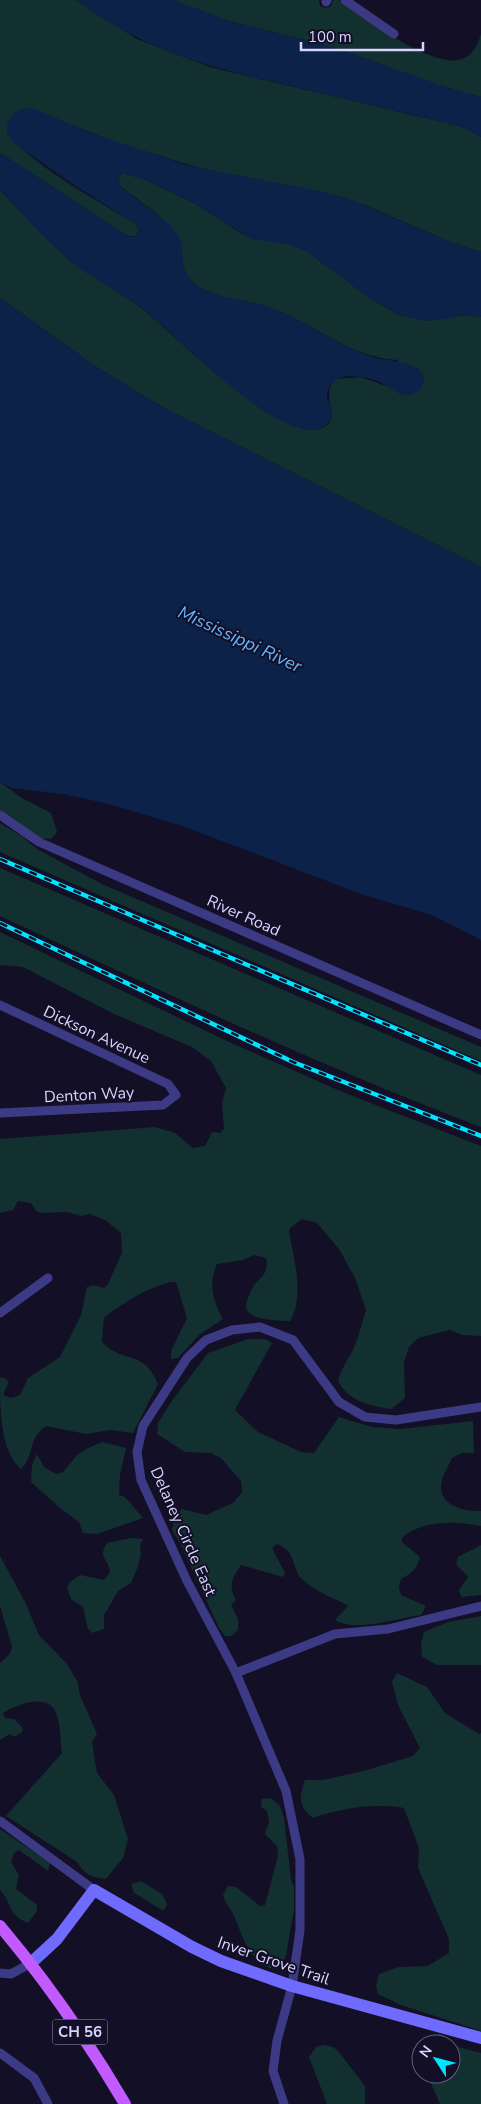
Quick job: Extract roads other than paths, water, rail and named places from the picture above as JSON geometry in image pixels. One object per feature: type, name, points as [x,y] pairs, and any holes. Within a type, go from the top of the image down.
[{"type":"main road","name":"CH 56","points":[[0,1926],[31,1963],[84,2038],[125,2104]]},
{"type":"street","points":[[345,0],[394,34]]},
{"type":"street","name":"River Road","points":[[0,815],[38,842],[481,1035]]},
{"type":"street","name":"Dickson Avenue","points":[[0,1005],[168,1084],[176,1095]]},
{"type":"street","name":"Denton Way","points":[[0,1113],[163,1105],[176,1095]]},
{"type":"street","points":[[0,1313],[48,1278]]},
{"type":"street","name":"Delaney Circle East","points":[[284,2104],[273,2071],[277,2041],[292,1986],[300,1930],[300,1859],[286,1791],[236,1673],[187,1581],[141,1480],[137,1452],[143,1426],[187,1358],[206,1340],[232,1330],[260,1327],[293,1340],[339,1402],[365,1417],[396,1420],[481,1407]]},
{"type":"street","points":[[236,1673],[335,1634],[388,1629],[481,1606]]},
{"type":"street","name":"Inver Grove Trail","points":[[0,1821],[94,1890],[221,1961],[292,1986],[481,2038]]},
{"type":"street","points":[[0,1973],[11,1974],[31,1963],[57,1940],[94,1890]]},
{"type":"street","points":[[0,2053],[34,2078],[48,2104]]},
{"type":"water","points":[[76,0],[174,0],[232,22],[330,46],[451,89],[481,97],[481,137],[465,128],[451,124],[236,73],[181,56],[128,33]]},
{"type":"water","points":[[23,108],[35,109],[93,134],[186,165],[347,198],[450,242],[481,252],[481,317],[464,315],[428,321],[399,315],[370,298],[305,250],[287,244],[251,239],[196,204],[144,179],[122,173],[118,179],[120,186],[159,215],[178,235],[181,241],[183,265],[187,276],[201,288],[211,293],[277,310],[351,348],[376,358],[411,365],[423,374],[424,382],[419,391],[407,396],[369,378],[349,376],[337,379],[332,383],[328,391],[327,397],[332,414],[327,424],[320,429],[311,430],[291,425],[270,414],[225,382],[147,312],[78,267],[57,249],[0,190],[0,153],[128,236],[135,237],[139,232],[136,224],[71,183],[13,142],[7,132],[8,122],[13,114]]},
{"type":"water","name":"Mississippi River","points":[[0,298],[95,366],[162,407],[481,567],[481,940],[429,914],[364,895],[182,826],[109,804],[63,794],[11,788],[0,782]]},
{"type":"railway","points":[[0,859],[481,1065]]},
{"type":"railway","points":[[0,923],[293,1062],[481,1136]]}]
